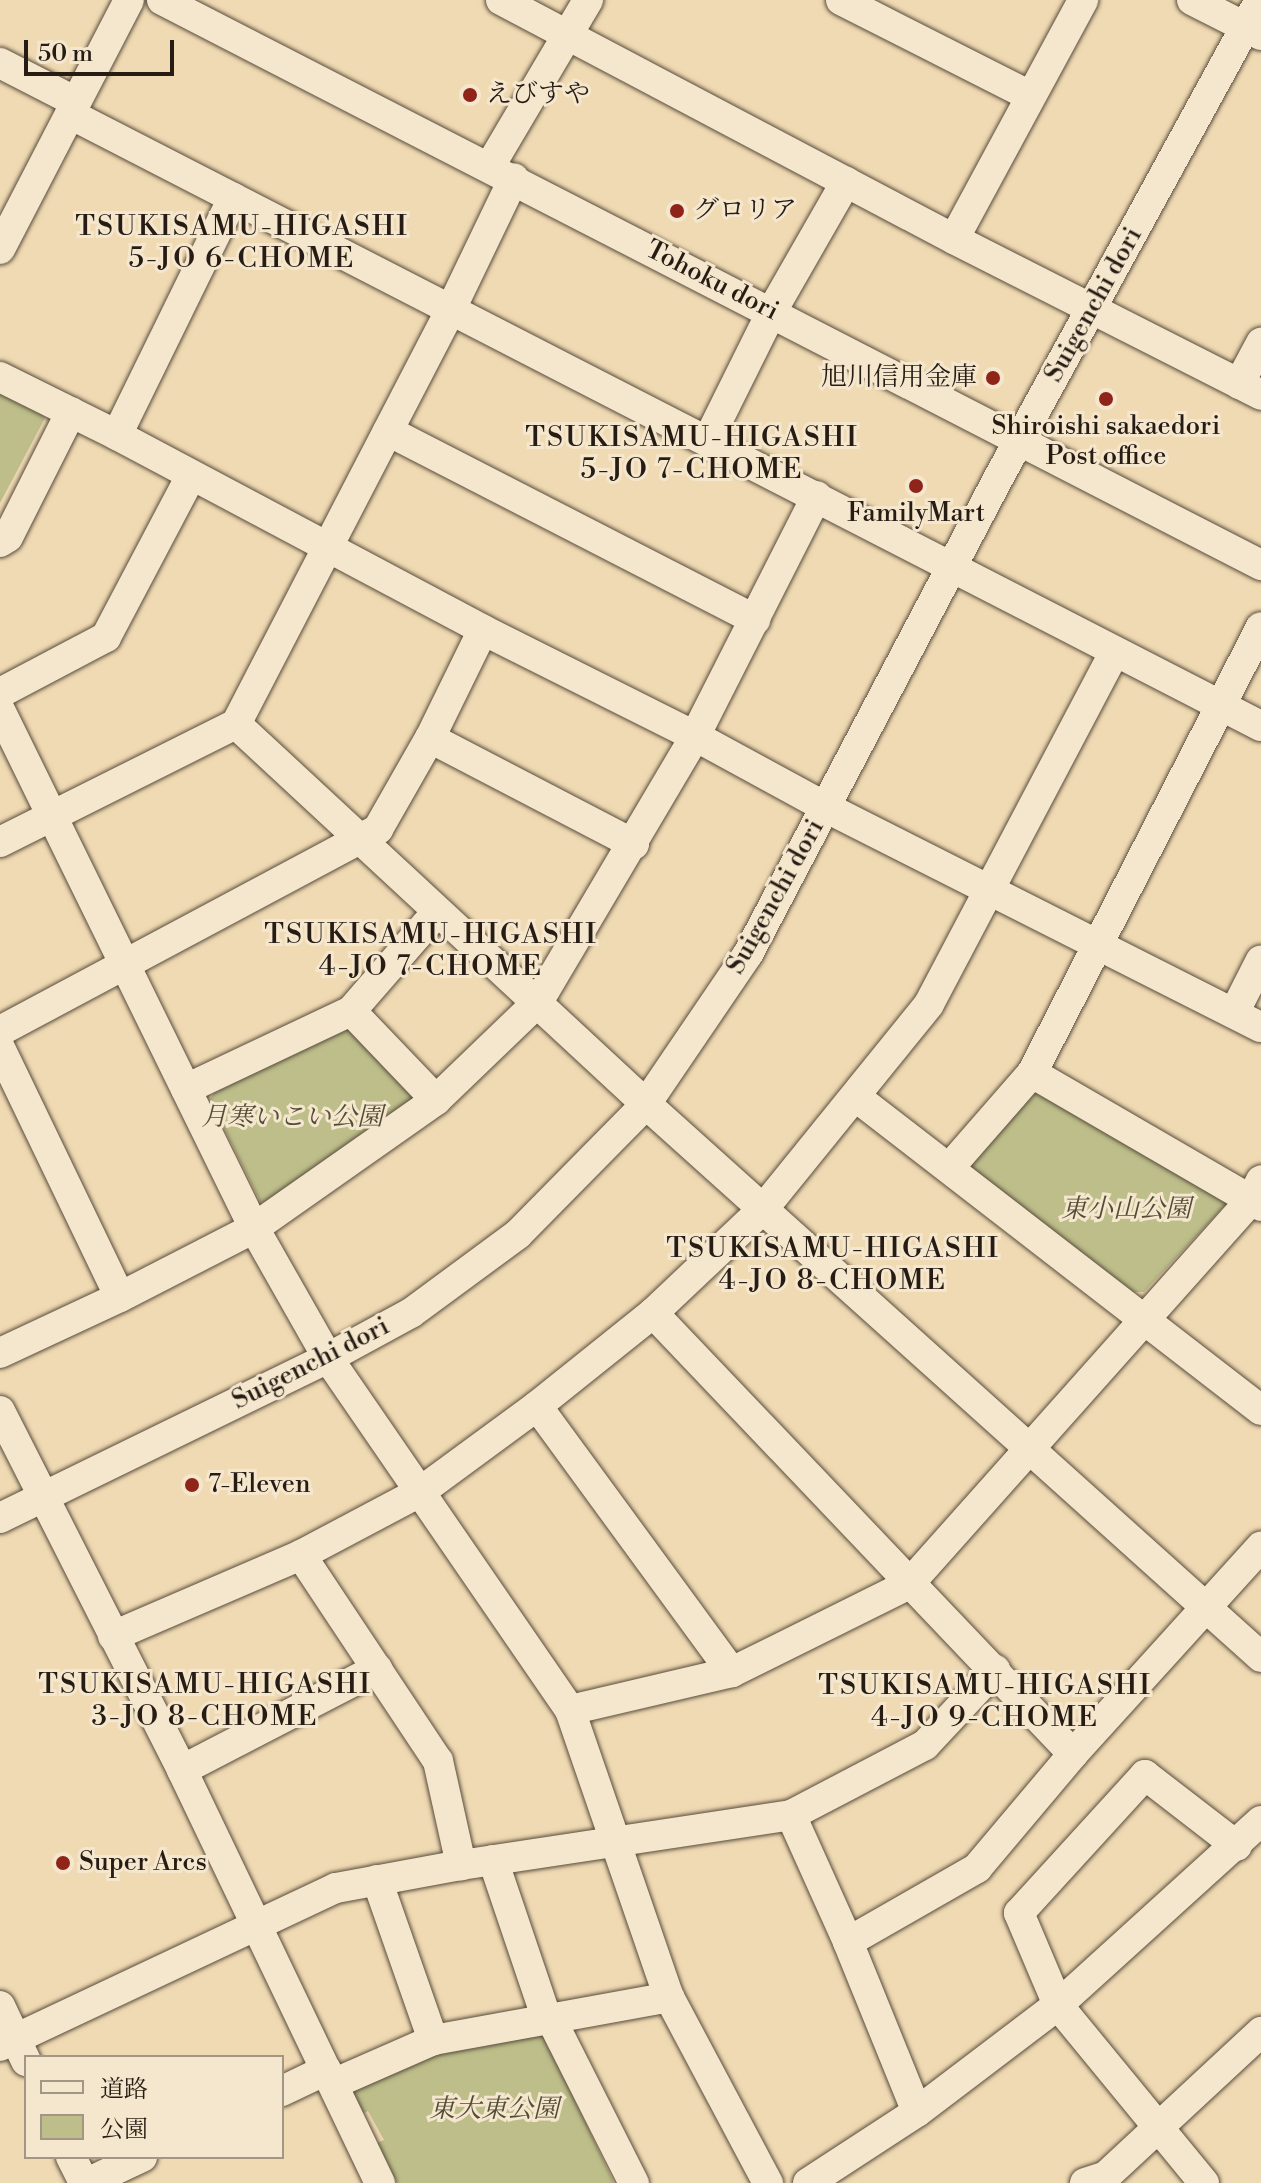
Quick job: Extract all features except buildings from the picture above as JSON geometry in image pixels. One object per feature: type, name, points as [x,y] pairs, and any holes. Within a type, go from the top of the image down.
[{"type":"street","points":[[0,249],[129,0]]},
{"type":"street","name":"Tohoku dori","points":[[162,0],[502,172],[1261,565]]},
{"type":"street","points":[[501,0],[954,239],[1250,390],[1261,343]]},
{"type":"street","points":[[0,842],[236,724],[451,309],[502,172],[567,35],[588,0]]},
{"type":"street","points":[[841,0],[1030,96]]},
{"type":"street","points":[[954,239],[1083,0]]},
{"type":"street","points":[[1192,0],[1253,31]]},
{"type":"street","name":"Suigenchi dori","points":[[0,1518],[328,1358],[411,1313],[518,1234],[646,1104],[748,954],[1019,440],[1253,31],[1260,0]]},
{"type":"street","points":[[0,63],[233,198],[1261,726]]},
{"type":"street","points":[[708,440],[772,311],[846,182]]},
{"type":"street","points":[[117,435],[233,198]]},
{"type":"street","points":[[0,377],[117,435],[483,630],[695,736],[825,807],[1248,1020],[1261,960]]},
{"type":"street","points":[[0,542],[8,537],[71,412]]},
{"type":"street","points":[[388,431],[755,620]]},
{"type":"street","points":[[0,693],[106,637],[191,476]]},
{"type":"street","points":[[0,1353],[120,1297],[254,1228],[436,1100],[538,1002],[695,736],[817,496]]},
{"type":"street","points":[[950,1167],[1032,1073],[1261,627]]},
{"type":"street","points":[[0,1031],[125,961],[378,829],[430,738],[483,630]]},
{"type":"street","points":[[113,1636],[301,1555],[420,1492],[537,1406],[653,1313],[764,1208],[929,1004],[1114,653]]},
{"type":"street","points":[[0,710],[254,1228],[328,1358],[570,1710],[669,1997],[768,2183]]},
{"type":"street","points":[[236,724],[646,1104],[1261,1657]]},
{"type":"street","points":[[430,738],[634,844]]},
{"type":"street","points":[[186,1089],[351,1011],[437,912]]},
{"type":"street","points":[[351,1011],[436,1100]]},
{"type":"street","points":[[0,1048],[120,1297]]},
{"type":"street","points":[[570,1710],[732,1672],[909,1584],[1142,1318],[1258,1195],[1032,1073]]},
{"type":"street","points":[[856,1097],[1261,1410]]},
{"type":"street","points":[[653,1313],[1073,1754]]},
{"type":"street","points":[[537,1406],[732,1672]]},
{"type":"street","points":[[0,1411],[182,1770],[380,2183]]},
{"type":"street","points":[[848,1942],[977,1868],[1073,1754],[1208,1609],[1261,1547]]},
{"type":"street","points":[[301,1555],[438,1761],[461,1865]]},
{"type":"street","points":[[182,1770],[377,1669]]},
{"type":"street","points":[[0,2006],[14,2049],[254,1925],[336,1888],[461,1865],[791,1815],[925,1745],[995,1670]]},
{"type":"street","points":[[1204,2183],[1058,2005],[1019,1913],[1145,1775],[1237,1846]]},
{"type":"street","points":[[791,1815],[848,1942],[917,2112]]},
{"type":"street","points":[[808,2183],[917,2112],[1058,2005],[1237,1846],[1261,1821]]},
{"type":"street","points":[[493,1860],[548,2017],[634,2183]]},
{"type":"street","points":[[377,1880],[433,2040]]},
{"type":"street","points":[[284,2090],[433,2040],[669,1997]]},
{"type":"street","points":[[1085,2183],[1106,2176],[1258,2040]]},
{"type":"street","points":[[72,2159],[85,2183],[138,2159]]},
{"type":"green space","points":[[0,390],[39,409],[45,418],[0,503]]},
{"type":"green space","name":"月寒いこい公園","points":[[345,1026],[418,1095],[270,1204],[260,1201],[210,1100],[214,1092]]},
{"type":"green space","name":"東小山公園","points":[[1036,1088],[1229,1201],[1144,1292],[1133,1292],[967,1167]]},
{"type":"green space","name":"東大東公園","points":[[541,2028],[614,2183],[397,2183],[377,2143],[384,2140],[368,2111],[362,2114],[349,2084],[426,2048]]},
{"type":"place","name":"えびすや","points":[[470,95]]},
{"type":"place","name":"グロリア","points":[[677,211]]},
{"type":"place","name":"旭川信用金庫","points":[[993,378]]},
{"type":"place","name":"Shiroishi sakaedori Post office","points":[[1106,399]]},
{"type":"place","name":"FamilyMart","points":[[916,486]]},
{"type":"place","name":"7-Eleven","points":[[192,1485]]},
{"type":"place","name":"Super Arcs","points":[[63,1863]]},
{"type":"district","name":"TSUKISAMU-HIGASHI 5-JO 6-CHOME","points":[[242,243]]},
{"type":"district","name":"TSUKISAMU-HIGASHI 5-JO 7-CHOME","points":[[692,454]]},
{"type":"district","name":"TSUKISAMU-HIGASHI 4-JO 7-CHOME","points":[[431,951]]},
{"type":"district","name":"TSUKISAMU-HIGASHI 4-JO 8-CHOME","points":[[833,1265]]},
{"type":"district","name":"TSUKISAMU-HIGASHI 3-JO 8-CHOME","points":[[205,1701]]},
{"type":"district","name":"TSUKISAMU-HIGASHI 4-JO 9-CHOME","points":[[985,1702]]}]
